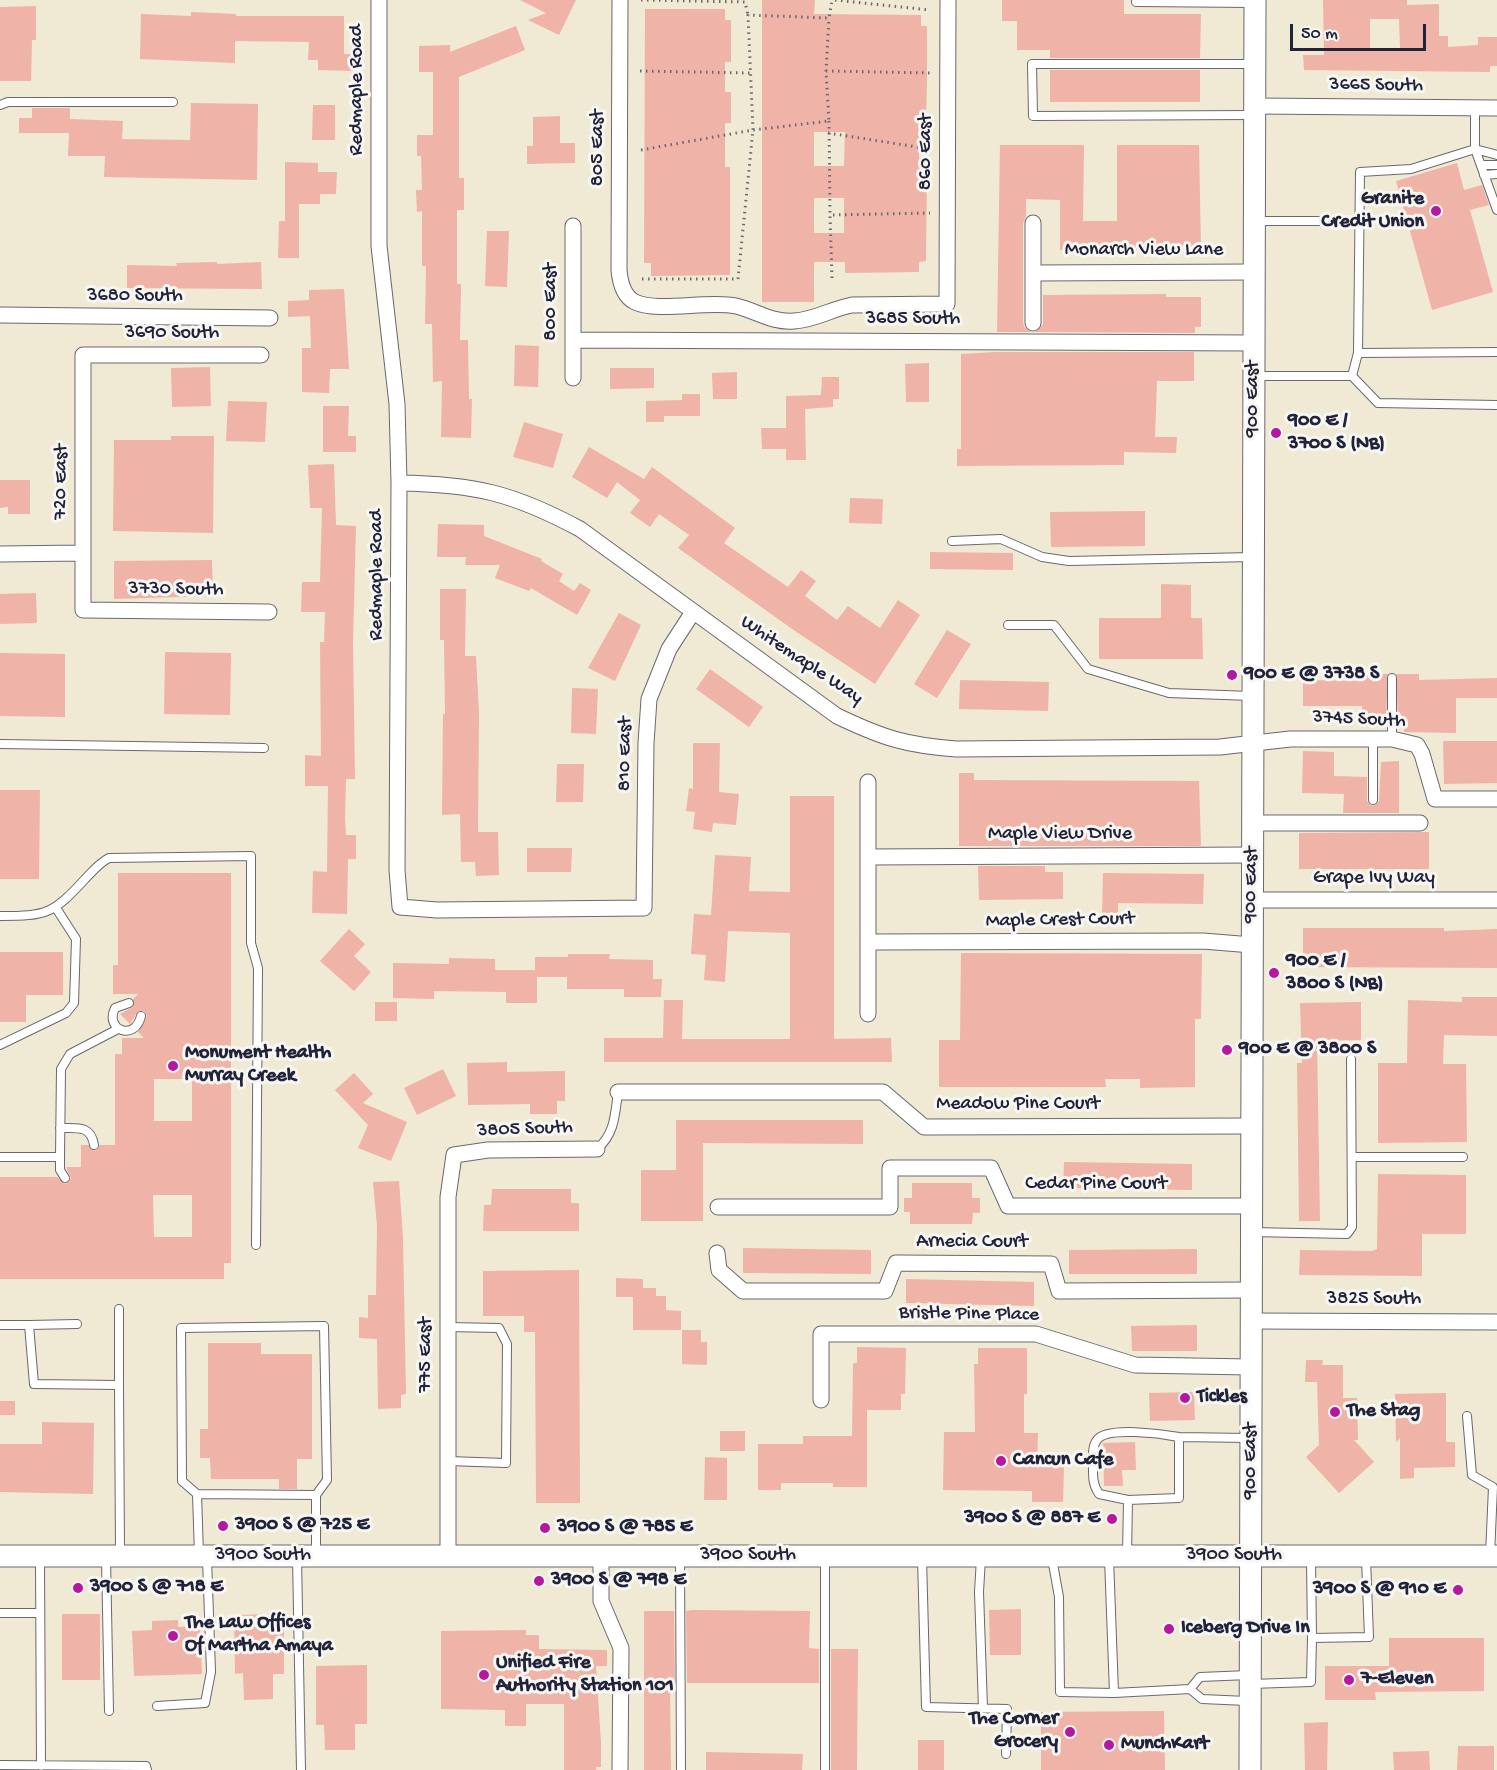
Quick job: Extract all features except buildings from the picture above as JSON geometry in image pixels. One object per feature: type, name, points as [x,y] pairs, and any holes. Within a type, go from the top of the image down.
[{"type":"main road","name":"900 East","points":[[1251,1770],[1250,1206],[1255,2]]},
{"type":"main road","name":"3900 South","points":[[0,1556],[1493,1556]]},
{"type":"street","name":"Redmaple Road","points":[[379,0],[379,246],[397,404],[399,483],[397,870],[400,907],[437,910],[602,911],[644,908]]},
{"type":"street","name":"805 East","points":[[620,0],[619,270],[621,284],[626,295],[642,304],[723,305],[737,307],[770,320],[791,321],[812,319],[836,308],[852,305],[948,304]]},
{"type":"street","name":"860 East","points":[[948,0],[948,304]]},
{"type":"street","name":"3665 South","points":[[1254,110],[1497,108]]},
{"type":"street","points":[[1033,223],[1033,323]]},
{"type":"street","name":"800 East","points":[[573,226],[573,378]]},
{"type":"street","name":"Monarch View Lane","points":[[1033,273],[1254,272]]},
{"type":"street","name":"3680 South","points":[[0,315],[270,318]]},
{"type":"street","name":"3685 South","points":[[573,340],[1254,343]]},
{"type":"street","name":"3690 South","points":[[83,355],[261,355]]},
{"type":"street","name":"720 East","points":[[83,355],[83,610]]},
{"type":"street","name":"Whitemaple Way","points":[[399,483],[474,488],[508,495],[580,529],[837,716],[875,734],[912,745],[968,749],[1220,747],[1253,744]]},
{"type":"street","points":[[0,554],[82,554]]},
{"type":"street","name":"3730 South","points":[[83,610],[269,612]]},
{"type":"street","name":"810 East","points":[[644,908],[649,699],[669,649],[693,612]]},
{"type":"street","name":"3745 South","points":[[1253,744],[1290,739],[1392,739],[1416,745],[1422,754],[1435,799],[1497,799]]},
{"type":"street","points":[[868,782],[868,1014]]},
{"type":"street","points":[[1253,823],[1420,822]]},
{"type":"street","name":"Maple View Drive","points":[[868,857],[1252,855]]},
{"type":"street","name":"Grape Ivy Way","points":[[1252,900],[1497,900]]},
{"type":"street","name":"Maple Crest Court","points":[[868,942],[1203,941],[1252,945]]},
{"type":"street","name":"Meadow Pine Court","points":[[618,1092],[884,1092],[924,1127],[1251,1126]]},
{"type":"street","name":"3805 South","points":[[454,1155],[488,1150],[597,1149]]},
{"type":"street","name":"775 East","points":[[448,1556],[448,1197],[454,1155]]},
{"type":"street","name":"Cedar Pine Court","points":[[718,1207],[890,1207],[890,1168],[991,1168],[1008,1206],[1250,1206]]},
{"type":"street","name":"Arnecia Court","points":[[717,1252],[719,1270],[743,1291],[885,1291],[896,1263],[1051,1264],[1059,1291],[1251,1290]]},
{"type":"street","name":"3825 South","points":[[1250,1321],[1497,1322]]},
{"type":"street","name":"Bristle Pine Place","points":[[821,1400],[820,1334],[1036,1334],[1135,1365],[1251,1367]]},
{"type":"street","points":[[601,1556],[602,1601],[621,1648],[620,1770]]},
{"type":"lane","points":[[1136,2],[1255,2]]},
{"type":"lane","points":[[1254,110],[1033,116],[1032,64],[1255,64]]},
{"type":"lane","points":[[0,105],[8,102],[173,102]]},
{"type":"lane","points":[[1475,108],[1475,149],[1484,175],[1494,193],[1496,205]]},
{"type":"lane","points":[[1352,376],[1358,352],[1360,172],[1410,169],[1475,149],[1497,155]]},
{"type":"lane","points":[[1481,165],[1497,165]]},
{"type":"lane","points":[[1484,175],[1497,174]]},
{"type":"lane","points":[[1488,184],[1497,185]]},
{"type":"lane","points":[[1254,221],[1359,221]]},
{"type":"lane","points":[[1358,352],[1497,352]]},
{"type":"lane","points":[[1254,376],[1352,376],[1378,403],[1497,405]]},
{"type":"lane","points":[[952,541],[1001,539],[1042,556],[1069,561],[1253,557]]},
{"type":"lane","points":[[1008,625],[1054,625],[1088,669],[1169,693],[1252,696]]},
{"type":"lane","points":[[1392,678],[1392,739]]},
{"type":"lane","points":[[1372,739],[1373,800]]},
{"type":"lane","points":[[0,744],[264,748]]},
{"type":"lane","points":[[0,916],[40,915],[56,908],[97,866],[110,858],[251,856],[251,943],[258,968],[256,1245]]},
{"type":"lane","points":[[0,1045],[66,1012],[74,1004],[76,939],[56,908]]},
{"type":"lane","points":[[118,1029],[113,1021],[113,1012],[119,1005],[129,1003]]},
{"type":"lane","points":[[65,1178],[60,1170],[61,1069],[70,1054],[118,1029],[132,1030],[139,1024],[141,1016]]},
{"type":"lane","points":[[1250,1232],[1347,1234],[1352,1227],[1351,1059]]},
{"type":"lane","points":[[597,1149],[608,1140],[614,1123],[618,1092]]},
{"type":"lane","points":[[60,1128],[86,1128],[92,1134],[94,1145]]},
{"type":"lane","points":[[0,1157],[60,1157]]},
{"type":"lane","points":[[1352,1157],[1464,1157]]},
{"type":"lane","points":[[109,1711],[119,1384],[119,1310]]},
{"type":"lane","points":[[0,1325],[77,1324]]},
{"type":"lane","points":[[29,1325],[34,1384],[119,1384]]},
{"type":"lane","points":[[300,1770],[306,1556],[316,1495],[327,1480],[324,1326],[181,1328],[182,1481],[197,1494],[316,1495]]},
{"type":"lane","points":[[448,1327],[500,1328],[507,1344],[506,1463],[448,1461]]},
{"type":"lane","points":[[1467,1416],[1472,1475],[1492,1487],[1493,1556]]},
{"type":"lane","points":[[1179,1437],[1179,1498],[1128,1500],[1099,1494],[1093,1486],[1093,1450],[1097,1439],[1106,1433],[1160,1433],[1179,1437],[1252,1438]]},
{"type":"lane","points":[[157,1706],[205,1703],[211,1672],[197,1494]]},
{"type":"lane","points":[[1114,1694],[1118,1557],[1128,1500]]},
{"type":"lane","points":[[40,1556],[41,1766]]},
{"type":"lane","points":[[680,1556],[681,1770]]},
{"type":"lane","points":[[825,1556],[825,1770]]},
{"type":"lane","points":[[922,1556],[926,1707],[1007,1709],[1006,1754]]},
{"type":"lane","points":[[982,1556],[979,1592],[983,1708]]},
{"type":"lane","points":[[1052,1557],[1059,1597],[1060,1692],[1114,1694],[1190,1689],[1202,1699],[1251,1687],[1311,1682],[1311,1556]]},
{"type":"lane","points":[[1312,1638],[1369,1637],[1366,1556]]},
{"type":"lane","points":[[0,1613],[39,1613]]},
{"type":"lane","points":[[1190,1689],[1200,1677],[1251,1687]]},
{"type":"lane","points":[[0,1766],[146,1766],[147,1770]]},
{"type":"path","points":[[641,0],[745,1],[748,15],[753,130],[738,279],[642,279]]},
{"type":"path","points":[[832,278],[826,71],[829,18],[833,0],[930,10]]},
{"type":"path","points":[[748,15],[829,18]]},
{"type":"path","points":[[640,71],[750,73]]},
{"type":"path","points":[[826,71],[930,73]]},
{"type":"path","points":[[641,150],[753,130],[829,121]]},
{"type":"path","points":[[828,133],[930,149]]},
{"type":"path","points":[[830,215],[930,213]]},
{"type":"place","name":"Granite Credit Union","points":[[1436,211]]},
{"type":"place","name":"900 E / 3700 S (NB)","points":[[1276,433]]},
{"type":"place","name":"900 E @ 3738 S","points":[[1232,675]]},
{"type":"place","name":"900 E / 3800 S (NB)","points":[[1274,973]]},
{"type":"place","name":"900 E @ 3800 S","points":[[1227,1050]]},
{"type":"place","name":"Monument Health Murray Creek","points":[[173,1066]]},
{"type":"place","name":"Tickles","points":[[1185,1398]]},
{"type":"place","name":"The Stag","points":[[1335,1412]]},
{"type":"place","name":"Cancun Cafe","points":[[1001,1461]]},
{"type":"place","name":"3900 S @ 887 E","points":[[1112,1519]]},
{"type":"place","name":"3900 S @ 725 E","points":[[223,1526]]},
{"type":"place","name":"3900 S @ 785 E","points":[[545,1528]]},
{"type":"place","name":"3900 S @ 798 E","points":[[539,1581]]},
{"type":"place","name":"3900 S @ 718 E","points":[[78,1588]]},
{"type":"place","name":"3900 S @ 910 E","points":[[1458,1590]]},
{"type":"place","name":"Iceberg Drive In","points":[[1169,1629]]},
{"type":"place","name":"The Law Offices Of Martha Amaya","points":[[173,1636]]},
{"type":"place","name":"Unified Fire Authority Station 101","points":[[484,1675]]},
{"type":"place","name":"7-Eleven","points":[[1349,1680]]},
{"type":"place","name":"The Corner Grocery","points":[[1070,1732]]},
{"type":"place","name":"MunchKart","points":[[1109,1745]]}]
